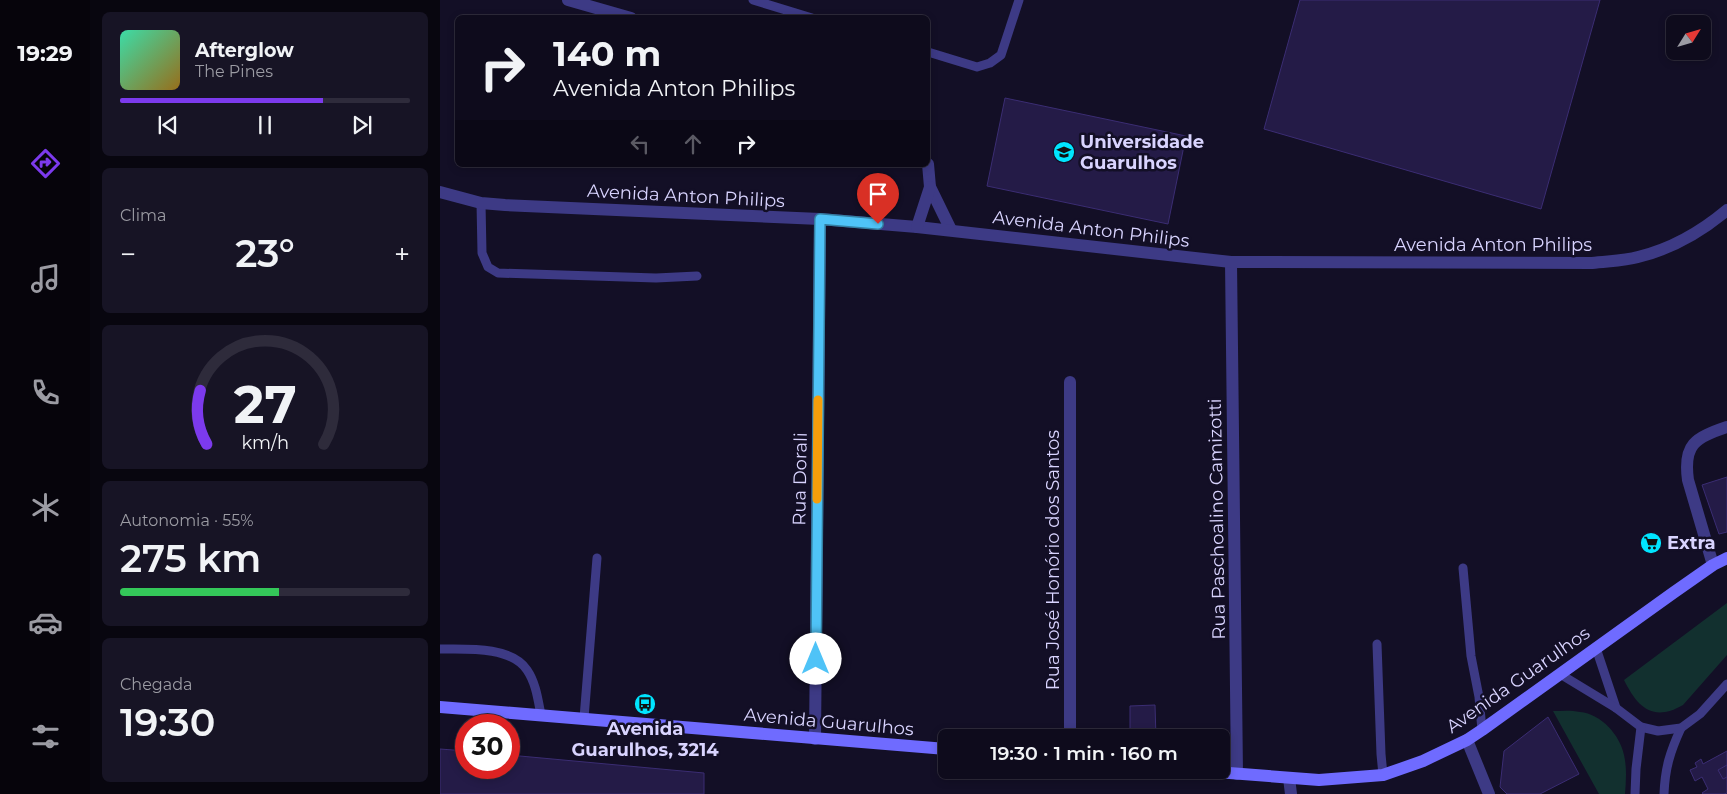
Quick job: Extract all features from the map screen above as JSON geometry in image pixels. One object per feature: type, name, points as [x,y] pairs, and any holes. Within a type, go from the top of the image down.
[{"type":"main road","name":"Avenida Guarulhos","points":[[1230,773],[1319,780],[1383,775],[1423,761],[1467,740],[1482,730],[1714,565],[1727,558]]},
{"type":"main road","name":"Avenida Guarulhos","points":[[440,706],[938,748]]},
{"type":"street","points":[[568,0],[620,15]]},
{"type":"street","points":[[928,167],[930,187],[952,230]]},
{"type":"street","points":[[917,226],[930,187]]},
{"type":"street","name":"Avenida Anton Philips","points":[[440,192],[481,203],[820,219],[917,226],[1231,262],[1592,263],[1639,257],[1673,244],[1709,226],[1727,210]]},
{"type":"street","name":"Rua Dorali","points":[[815,739],[820,219]]},
{"type":"street","name":"Rua Paschoalino Camizotti","points":[[1231,262],[1237,774]]},
{"type":"street","name":"Rua José Honório dos Santos","points":[[1070,382],[1070,729]]},
{"type":"street","points":[[1714,565],[1688,480],[1686,466],[1688,450],[1698,440],[1727,427]]},
{"type":"street","points":[[1467,740],[1489,794]]},
{"type":"street","points":[[1289,778],[1291,794]]},
{"type":"lane","points":[[753,0],[802,15]]},
{"type":"lane","points":[[930,53],[977,67],[990,63],[1001,55],[1019,0]]},
{"type":"lane","points":[[481,203],[482,253],[488,267],[498,273],[656,278],[697,276]]},
{"type":"lane","points":[[584,718],[597,558]]},
{"type":"lane","points":[[1463,568],[1471,656],[1479,696],[1482,730]]},
{"type":"lane","points":[[1378,644],[1383,775]]},
{"type":"lane","points":[[1596,648],[1616,708]]},
{"type":"lane","points":[[440,649],[482,649],[511,657],[527,669],[536,689],[541,714]]},
{"type":"lane","points":[[1560,674],[1616,708],[1641,727],[1658,731],[1681,728]]},
{"type":"lane","points":[[1664,794],[1669,754],[1681,728],[1700,714],[1727,684]]},
{"type":"lane","points":[[1635,794],[1641,727]]},
{"type":"green space","points":[[1727,603],[1727,655],[1683,705],[1672,710],[1654,712],[1640,704],[1624,680]]},
{"type":"green space","points":[[1553,711],[1573,711],[1588,714],[1602,721],[1614,733],[1624,755],[1626,770],[1625,794],[1599,794]]},
{"type":"building","points":[[1300,0],[1600,0],[1541,209],[1264,129]]},
{"type":"building","points":[[1005,98],[1186,136],[1168,224],[987,186]]},
{"type":"building","points":[[1727,477],[1727,532],[1719,534],[1702,485]]},
{"type":"building","points":[[1155,705],[1156,729],[1130,729],[1130,706]]},
{"type":"building","points":[[1548,717],[1579,774],[1540,794],[1507,794],[1500,787],[1504,751]]},
{"type":"building","points":[[440,749],[455,750],[455,779],[520,779],[520,756],[704,773],[704,794],[440,794]]},
{"type":"building","points":[[1727,751],[1727,793],[1703,794],[1708,789],[1702,777],[1695,781],[1690,770],[1697,767],[1695,763],[1701,759],[1703,764]]},
{"type":"building","points":[[1727,765],[1727,777],[1723,779],[1718,770]]},
{"type":"slow traffic","points":[[817,499],[818,400]]},
{"type":"place","name":"Universidade Guarulhos","points":[[1064,152]]},
{"type":"place","name":"Extra","points":[[1651,543]]},
{"type":"place","name":"Avenida Guarulhos, 3214","points":[[645,704]]},
{"type":"route","points":[[816,659],[820,219],[878,224]]}]
